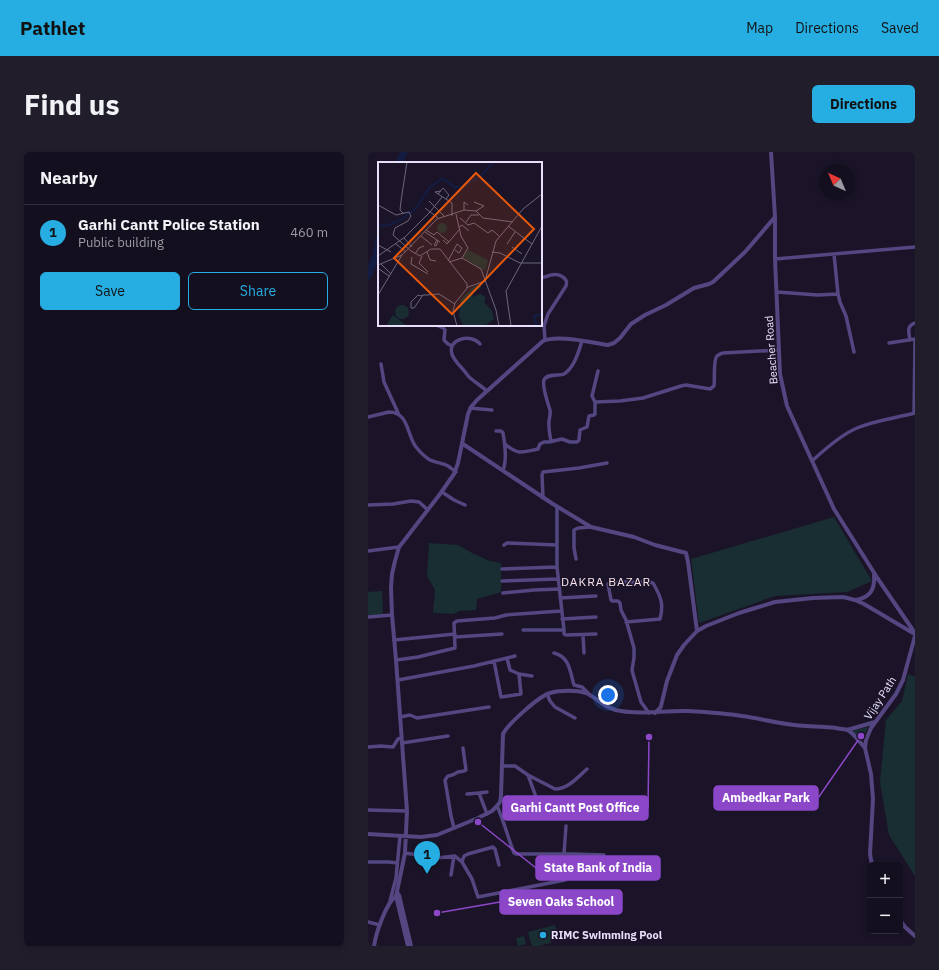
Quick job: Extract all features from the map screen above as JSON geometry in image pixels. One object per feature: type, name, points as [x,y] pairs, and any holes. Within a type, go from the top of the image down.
[{"type":"street","name":"Beacher Road","points":[[771,152],[778,350],[780,374],[787,406],[834,508],[873,572],[915,634]]},
{"type":"street","points":[[408,946],[397,894],[405,853],[407,811],[391,588],[392,574],[399,547],[456,472],[470,408],[486,391],[546,340],[551,338],[608,345],[614,343],[631,324],[694,288],[713,282],[745,252],[774,217]]},
{"type":"street","points":[[775,259],[915,247]]},
{"type":"street","points":[[834,254],[838,294],[846,316],[854,352]]},
{"type":"street","points":[[542,278],[557,274],[566,279],[566,286],[548,314],[544,326],[546,340]]},
{"type":"street","points":[[777,292],[818,295],[838,294]]},
{"type":"street","points":[[812,461],[832,444],[856,428],[880,420],[901,417],[914,413],[913,340],[909,327],[915,323]]},
{"type":"street","points":[[438,326],[445,330],[444,340],[452,346]]},
{"type":"street","points":[[480,344],[478,341],[463,338],[452,346],[452,354],[454,359],[469,376],[486,391]]},
{"type":"street","points":[[889,343],[913,340]]},
{"type":"street","points":[[551,441],[549,424],[550,415],[544,381],[546,378],[554,375],[563,375],[566,373],[573,364],[582,341]]},
{"type":"street","points":[[594,402],[643,398],[686,385],[710,389],[714,386],[715,359],[718,355],[723,353],[778,350]]},
{"type":"street","points":[[381,364],[384,382],[399,415],[407,425],[413,442],[431,461],[447,466],[456,472]]},
{"type":"street","points":[[505,444],[513,450],[522,453],[538,449],[542,442],[562,439],[570,442],[578,442],[580,438],[580,430],[587,426],[589,416],[595,414],[592,393],[598,371]]},
{"type":"street","points":[[470,408],[492,410]]},
{"type":"street","points":[[368,417],[389,412],[399,415]]},
{"type":"street","points":[[496,431],[501,430],[503,432],[505,444],[505,463],[503,470]]},
{"type":"street","points":[[463,444],[542,498],[591,527],[634,537],[655,545],[686,553],[697,631]]},
{"type":"street","points":[[542,498],[543,472],[606,463]]},
{"type":"street","points":[[442,492],[465,505]]},
{"type":"street","points":[[368,505],[393,504],[410,501],[419,502],[428,510]]},
{"type":"street","points":[[557,507],[557,567],[564,634],[596,634]]},
{"type":"street","points":[[576,559],[574,548],[574,530],[578,528],[591,527]]},
{"type":"street","points":[[504,545],[507,543],[557,545]]},
{"type":"street","points":[[368,551],[399,547]]},
{"type":"street","points":[[502,569],[557,567]]},
{"type":"street","points":[[855,600],[865,598],[872,589],[874,582],[873,572]]},
{"type":"street","points":[[502,581],[558,579]]},
{"type":"street","points":[[626,622],[660,619],[662,610],[661,600],[653,583],[608,583],[611,600],[620,602],[621,610],[634,648],[633,674],[641,702],[649,713]]},
{"type":"street","points":[[503,593],[559,589]]},
{"type":"street","points":[[560,598],[596,596]]},
{"type":"street","points":[[654,713],[661,706],[667,681],[678,655],[684,645],[697,631],[739,613],[775,602],[813,598],[843,598],[855,600],[915,634]]},
{"type":"street","points":[[396,660],[454,649],[456,645],[454,624],[458,620],[562,611]]},
{"type":"street","points":[[368,617],[392,615]]},
{"type":"street","points":[[562,619],[596,617]]},
{"type":"street","points":[[523,630],[564,630]]},
{"type":"street","points":[[394,640],[455,635],[502,634]]},
{"type":"street","name":"Vijay Path","points":[[864,748],[871,728],[896,694],[903,680],[915,634]]},
{"type":"street","points":[[583,635],[584,653]]},
{"type":"street","points":[[554,653],[562,656],[567,662],[574,685],[582,687],[591,696]]},
{"type":"street","points":[[398,680],[474,666],[515,656]]},
{"type":"street","points":[[507,658],[510,670],[519,674],[532,676]]},
{"type":"street","points":[[494,661],[500,697],[521,694],[519,674]]},
{"type":"street","points":[[368,834],[421,837],[437,835],[487,814],[500,802],[503,734],[521,713],[551,692],[575,691],[587,694],[610,709],[622,712],[711,712],[788,724],[847,730],[875,722]]},
{"type":"street","points":[[547,694],[555,707],[575,718]]},
{"type":"street","points":[[400,717],[410,715],[417,718],[489,708]]},
{"type":"street","points":[[847,730],[864,748],[871,774],[873,799],[870,854],[871,862]]},
{"type":"street","points":[[402,743],[448,736]]},
{"type":"street","points":[[368,747],[392,747],[398,739],[401,738]]},
{"type":"street","points":[[454,828],[445,780],[448,776],[455,775],[458,772],[466,770],[467,768],[463,748]]},
{"type":"street","points":[[502,766],[515,766],[528,775],[555,789],[559,789],[573,781],[587,769]]},
{"type":"street","points":[[528,775],[536,797]]},
{"type":"street","points":[[467,794],[487,792]]},
{"type":"street","points":[[479,793],[487,814]]},
{"type":"street","points":[[497,806],[509,842],[515,853],[604,855]]},
{"type":"street","points":[[368,810],[407,811]]},
{"type":"street","points":[[564,854],[566,826]]},
{"type":"street","points":[[374,945],[390,901],[396,878],[400,836]]},
{"type":"street","points":[[462,862],[464,856],[468,854],[493,847],[500,865]]},
{"type":"street","points":[[405,853],[437,858],[454,856],[462,862],[472,879],[478,897],[565,880],[578,872],[608,868]]},
{"type":"street","points":[[451,874],[454,856]]},
{"type":"street","points":[[368,862],[397,863]]},
{"type":"street","points":[[390,901],[397,894]]},
{"type":"street","points":[[397,894],[411,946]]},
{"type":"street","points":[[368,922],[380,925]]},
{"type":"street","points":[[903,924],[915,936]]},
{"type":"green space","points":[[834,517],[872,581],[847,592],[775,596],[699,623],[691,559]]},
{"type":"green space","points":[[429,543],[458,545],[490,561],[501,563],[501,592],[477,599],[476,610],[460,611],[453,614],[433,613],[435,590],[427,576]]},
{"type":"green space","points":[[382,591],[383,615],[368,615],[368,592]]},
{"type":"green space","points":[[908,674],[915,677],[915,876],[889,835],[880,782],[886,720],[902,701]]},
{"type":"green space","points":[[868,727],[862,741],[852,731]]},
{"type":"green space","name":"RIMC Swimming Pool","points":[[555,925],[558,937],[550,939],[551,943],[532,946],[528,932]]},
{"type":"green space","name":"RIMC Swimming Pool","points":[[524,936],[526,944],[518,946],[516,938]]},
{"type":"waterway","points":[[399,162],[404,152]]},
{"type":"waterway","points":[[368,276],[376,256],[378,245]]},
{"type":"place","name":"Ambedkar Park","points":[[861,736]]},
{"type":"place","name":"Garhi Cantt Post Office","points":[[649,737]]},
{"type":"place","name":"State Bank of India","points":[[478,822]]},
{"type":"place","name":"Garhi Cantt Police Station","points":[[427,874]]},
{"type":"place","name":"Seven Oaks School","points":[[437,913]]},
{"type":"place","name":"RIMC Swimming Pool","points":[[543,935]]},
{"type":"district","name":"DAKRA BAZAR","points":[[606,582]]}]
